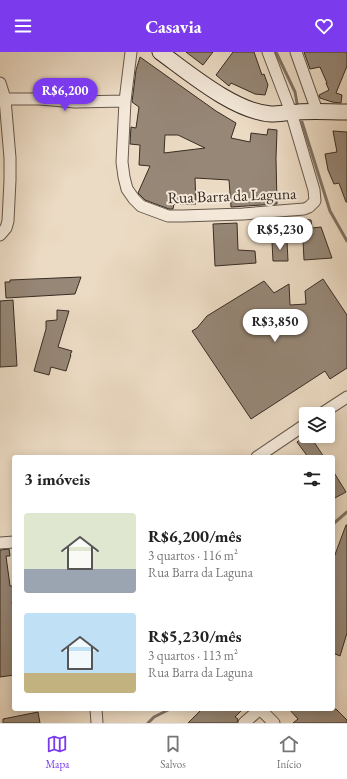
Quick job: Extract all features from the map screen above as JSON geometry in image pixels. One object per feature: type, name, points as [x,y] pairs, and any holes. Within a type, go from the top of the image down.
[{"type":"street","name":"Rua Barra da Laguna","points":[[131,52],[125,101],[122,162],[124,177],[128,188],[134,199],[141,206],[168,216],[243,214],[304,209],[309,207],[315,201],[314,190],[291,112]]},
{"type":"street","points":[[160,52],[226,99],[250,109],[270,114],[317,111],[347,112]]},
{"type":"street","points":[[268,52],[291,112]]},
{"type":"street","points":[[296,52],[317,111]]},
{"type":"street","points":[[0,83],[5,98],[10,158],[8,222],[6,228],[0,235]]},
{"type":"street","points":[[5,98],[75,102],[125,101]]},
{"type":"street","points":[[332,407],[347,397]]},
{"type":"street","points":[[260,455],[299,429]]},
{"type":"street","points":[[0,543],[12,542]]},
{"type":"street","points":[[96,711],[96,723]]},
{"type":"street","points":[[244,723],[258,711]]},
{"type":"street","points":[[262,711],[274,723]]},
{"type":"building","points":[[186,52],[213,52],[203,65]]},
{"type":"building","points":[[233,52],[254,52],[262,75],[264,74],[268,85],[265,95],[255,94],[231,83],[229,86],[216,75]]},
{"type":"building","points":[[304,52],[347,52],[347,66],[336,93],[342,95],[341,103],[320,98],[319,95],[329,90],[327,83],[320,67],[310,69]]},
{"type":"building","points":[[140,57],[216,111],[236,123],[231,138],[250,142],[251,133],[267,135],[268,129],[277,130],[277,204],[231,207],[229,180],[195,178],[196,204],[174,204],[173,209],[169,209],[145,200],[138,193],[150,166],[139,165],[140,145],[130,144],[131,127],[136,128],[139,107],[132,102],[136,70]],"holes":[[[165,135],[178,135],[205,148],[164,153]]]},
{"type":"building","points":[[333,131],[347,132],[347,202],[339,183],[334,184],[328,170],[325,154],[337,152]]},
{"type":"building","points":[[302,219],[311,220],[312,228],[321,227],[332,258],[304,260]]},
{"type":"building","points":[[237,223],[238,250],[255,251],[256,263],[215,266],[213,224]]},
{"type":"building","points":[[287,241],[288,261],[273,261],[272,242]]},
{"type":"building","points":[[81,277],[75,294],[6,298],[5,282],[10,282],[10,280]]},
{"type":"building","points":[[323,279],[347,315],[347,368],[330,379],[325,371],[251,419],[192,331],[197,328],[207,316],[264,281],[274,293],[289,284],[290,305],[306,304],[305,291]]},
{"type":"building","points":[[13,300],[17,366],[0,367],[0,301]]},
{"type":"building","points":[[57,310],[69,311],[58,347],[72,351],[66,371],[51,367],[49,375],[34,371],[46,329],[46,321],[57,320]]},
{"type":"building","points":[[299,441],[299,443],[315,443],[323,455],[307,455],[297,442]]},
{"type":"building","points":[[335,474],[346,492],[335,498]]},
{"type":"building","points":[[347,525],[347,633],[340,656],[335,654],[335,555]]},
{"type":"building","points":[[9,549],[10,556],[6,556],[10,586],[12,586],[12,675],[0,677],[0,550]]},
{"type":"building","points":[[336,709],[347,720],[347,723],[293,723],[298,719],[291,711],[335,711]]},
{"type":"building","points":[[200,711],[241,711],[235,717],[238,719],[237,723],[188,723]]},
{"type":"building","points":[[38,712],[40,723],[3,723],[3,719]]},
{"type":"waterway","points":[[276,52],[295,92],[297,103]]},
{"type":"waterway","points":[[302,122],[330,211],[347,241]]},
{"type":"waterway","points":[[335,522],[347,512]]},
{"type":"waterway","points":[[148,723],[154,717],[166,711]]}]
